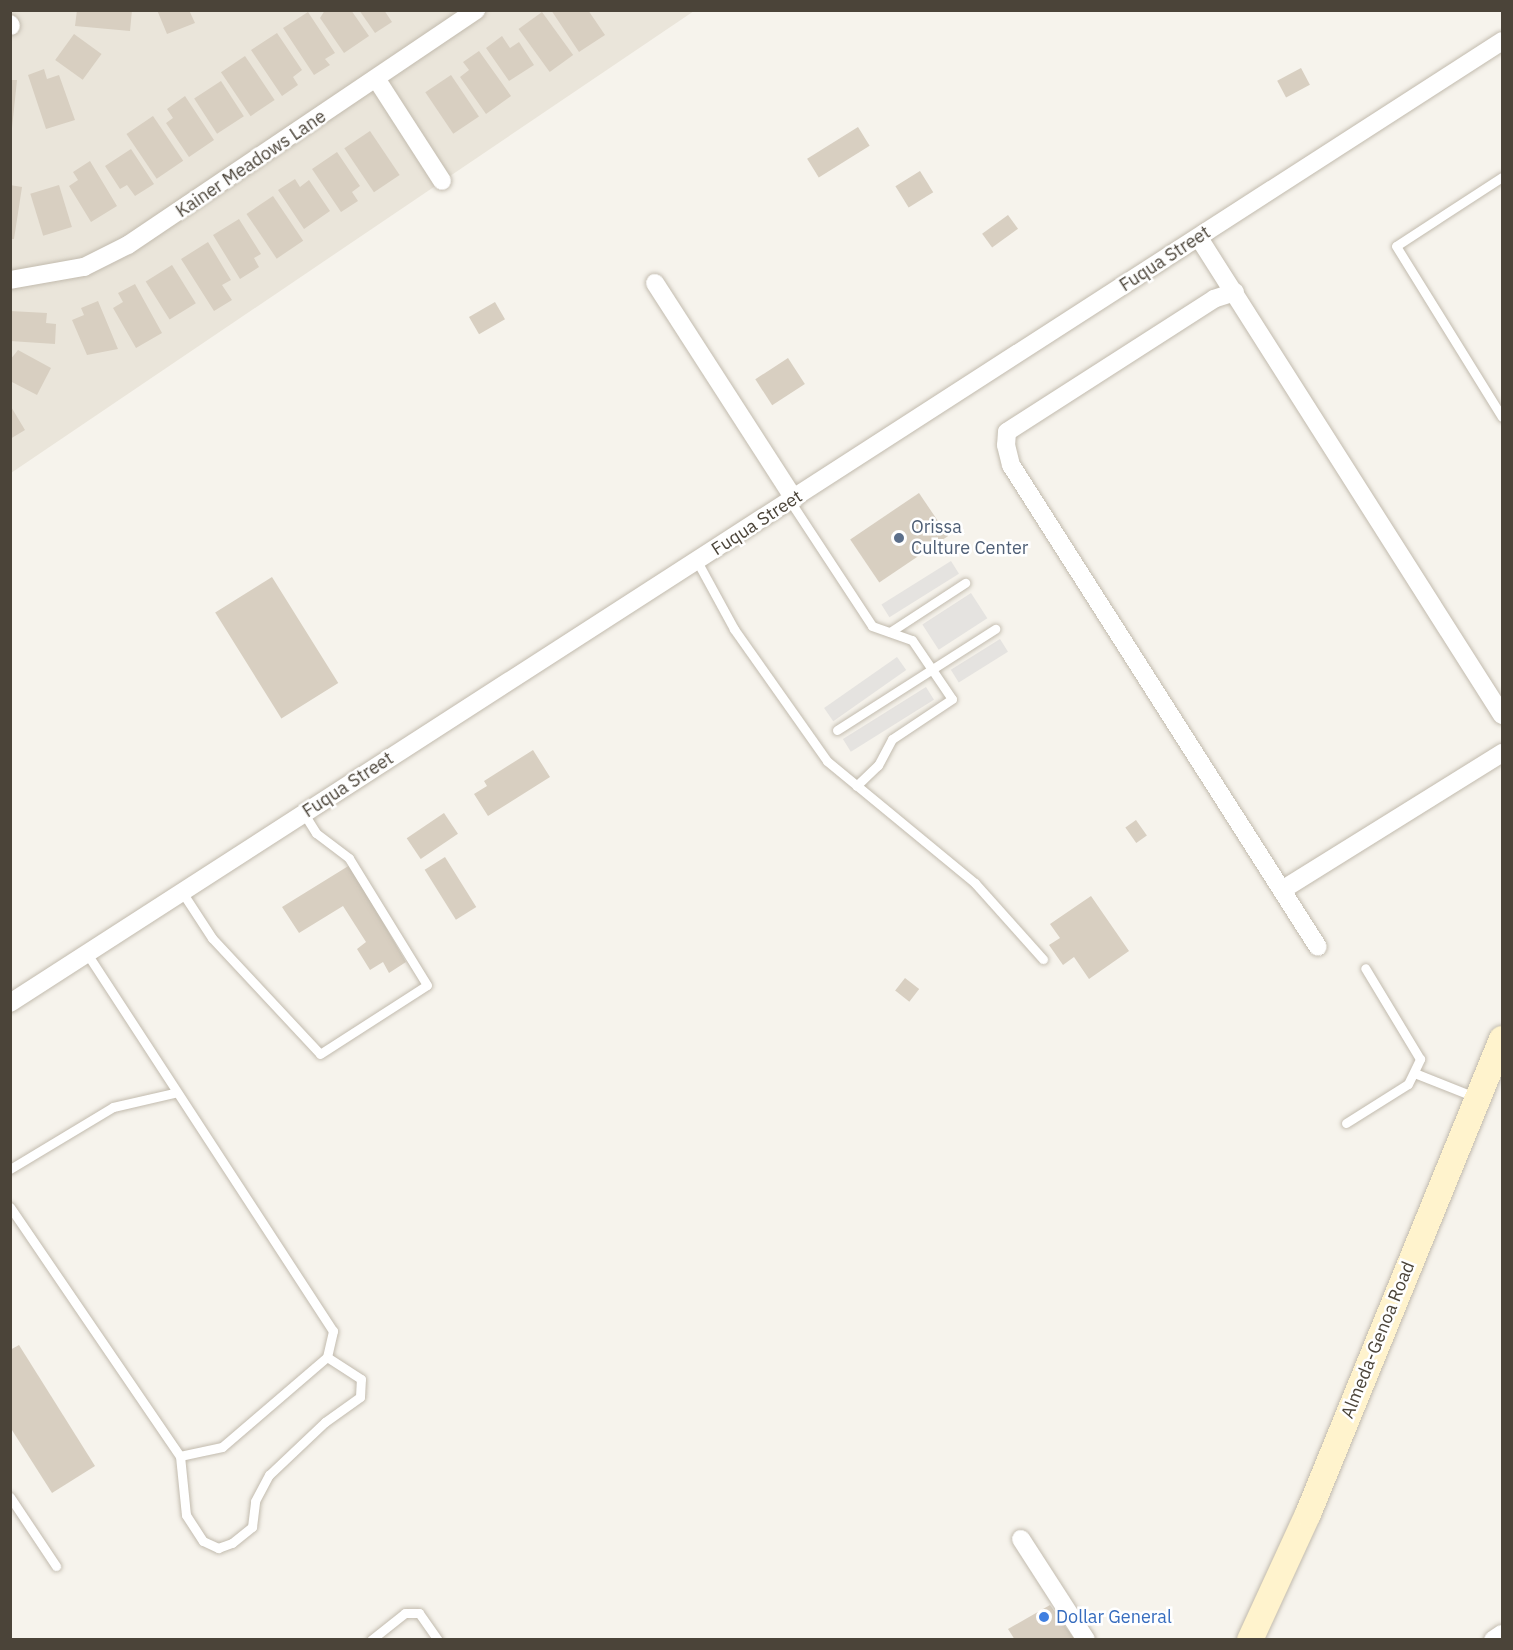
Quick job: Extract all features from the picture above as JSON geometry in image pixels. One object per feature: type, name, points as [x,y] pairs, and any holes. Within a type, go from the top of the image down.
[{"type":"main road","name":"Almeda-Genoa Road","points":[[1250,1640],[1304,1524],[1503,1038]]},
{"type":"street","name":"Kainer Meadows Lane","points":[[10,280],[84,267],[128,245],[377,80],[476,10]]},
{"type":"street","name":"Fuqua Street","points":[[10,1003],[1502,43]]},
{"type":"street","points":[[377,80],[442,182]]},
{"type":"street","points":[[1199,238],[1503,715]]},
{"type":"street","points":[[655,283],[792,500]]},
{"type":"street","points":[[1235,292],[1214,299],[1007,432],[1006,445],[1011,465],[1318,947]]},
{"type":"street","points":[[1282,890],[1503,753]]},
{"type":"street","points":[[1021,1539],[1086,1640]]},
{"type":"street","points":[[1493,1640],[1503,1634]]},
{"type":"lane","points":[[1503,177],[1396,246],[1503,417]]},
{"type":"lane","points":[[792,500],[872,626],[912,640],[952,699],[892,739],[878,765],[856,786]]},
{"type":"lane","points":[[697,561],[734,629],[800,725],[856,786],[975,883],[1043,958]]},
{"type":"lane","points":[[890,632],[965,583]]},
{"type":"lane","points":[[837,730],[994,628]]},
{"type":"lane","points":[[182,892],[212,938],[273,1009],[320,1054],[330,1048],[427,985],[350,858],[316,833],[304,814]]},
{"type":"lane","points":[[87,954],[174,1092],[333,1331],[327,1357],[222,1447],[180,1456]]},
{"type":"lane","points":[[1365,968],[1416,1046],[1417,1074]]},
{"type":"lane","points":[[1417,1074],[1478,1098]]},
{"type":"lane","points":[[1346,1123],[1417,1074]]},
{"type":"lane","points":[[10,1169],[113,1107],[174,1092]]},
{"type":"lane","points":[[10,1207],[180,1456],[186,1515],[203,1541],[218,1548],[231,1543],[252,1527],[255,1501],[269,1475],[325,1422],[360,1397],[361,1379],[327,1357]]},
{"type":"lane","points":[[10,1497],[56,1566]]},
{"type":"lane","points":[[371,1640],[405,1613],[418,1613],[438,1640]]},
{"type":"shaded area","points":[[11,11],[694,11],[11,473]]},
{"type":"shaded area","points":[[951,561],[959,574],[889,617],[881,604]]},
{"type":"shaded area","points":[[971,593],[987,618],[939,650],[922,625]]},
{"type":"shaded area","points":[[1000,639],[1008,652],[959,682],[951,670]]},
{"type":"shaded area","points":[[897,657],[906,670],[833,721],[824,708]]},
{"type":"shaded area","points":[[926,687],[934,700],[851,752],[843,739]]},
{"type":"building","points":[[77,10],[132,10],[130,31],[75,26]]},
{"type":"building","points":[[157,10],[189,10],[195,23],[167,34]]},
{"type":"building","points":[[325,10],[351,10],[369,36],[344,53],[320,18]]},
{"type":"building","points":[[359,10],[384,10],[392,22],[375,33]]},
{"type":"building","points":[[551,10],[588,10],[605,35],[579,52]]},
{"type":"building","points":[[308,12],[335,53],[325,59],[330,65],[314,75],[283,28]]},
{"type":"building","points":[[542,12],[573,55],[550,72],[519,29]]},
{"type":"building","points":[[277,33],[302,70],[293,77],[298,85],[282,96],[251,50]]},
{"type":"building","points":[[74,34],[102,54],[83,80],[55,60]]},
{"type":"building","points":[[502,36],[510,48],[519,42],[534,65],[509,81],[486,48]]},
{"type":"building","points":[[479,51],[511,96],[486,114],[460,77],[469,70],[463,62]]},
{"type":"building","points":[[245,56],[275,100],[251,116],[221,72]]},
{"type":"building","points":[[1301,68],[1310,85],[1286,97],[1277,81]]},
{"type":"building","points":[[44,69],[47,79],[59,75],[75,120],[46,129],[28,75]]},
{"type":"building","points":[[451,75],[479,116],[453,134],[425,92]]},
{"type":"building","points":[[10,80],[17,80],[12,128],[10,128]]},
{"type":"building","points":[[221,81],[244,116],[217,134],[194,98]]},
{"type":"building","points":[[185,96],[214,140],[189,157],[166,123],[173,118],[167,109]]},
{"type":"building","points":[[153,116],[183,161],[157,179],[126,134]]},
{"type":"building","points":[[858,127],[870,146],[819,177],[807,159]]},
{"type":"building","points":[[370,131],[400,175],[374,192],[344,148]]},
{"type":"building","points":[[131,149],[154,184],[135,196],[127,185],[120,189],[105,166]]},
{"type":"building","points":[[337,152],[360,186],[352,192],[358,201],[341,212],[312,169]]},
{"type":"building","points":[[90,161],[117,206],[91,222],[69,186],[78,180],[73,172]]},
{"type":"building","points":[[920,171],[933,192],[909,208],[895,186]]},
{"type":"building","points":[[295,179],[300,187],[309,180],[330,211],[304,229],[278,190]]},
{"type":"building","points":[[10,185],[22,187],[14,239],[10,239]]},
{"type":"building","points":[[59,185],[72,227],[43,236],[30,194]]},
{"type":"building","points":[[273,196],[303,241],[277,259],[246,214]]},
{"type":"building","points":[[1008,215],[1018,229],[992,248],[982,234]]},
{"type":"building","points":[[239,219],[261,254],[254,258],[259,267],[240,279],[213,235]]},
{"type":"building","points":[[208,242],[231,280],[222,285],[232,300],[214,311],[181,259]]},
{"type":"building","points":[[172,265],[196,303],[170,320],[146,281]]},
{"type":"building","points":[[135,284],[162,333],[136,348],[113,308],[123,302],[118,293]]},
{"type":"building","points":[[98,301],[118,349],[87,355],[72,320],[84,315],[81,308]]},
{"type":"building","points":[[495,302],[505,319],[479,334],[469,317]]},
{"type":"building","points":[[10,311],[47,313],[46,323],[56,324],[55,344],[10,341]]},
{"type":"building","points":[[18,350],[51,368],[37,395],[10,381],[10,360]]},
{"type":"building","points":[[788,358],[805,384],[772,405],[755,379]]},
{"type":"building","points":[[10,405],[25,430],[10,439]]},
{"type":"building","name":"Orissa Culture Center","points":[[919,493],[948,536],[879,583],[850,539]]},
{"type":"building","points":[[272,577],[338,683],[281,719],[215,613]]},
{"type":"building","points":[[533,750],[550,777],[488,816],[474,794],[487,786],[484,781]]},
{"type":"building","points":[[444,813],[458,834],[421,859],[407,838]]},
{"type":"building","points":[[1136,820],[1147,836],[1136,843],[1125,827]]},
{"type":"building","points":[[445,857],[476,907],[456,920],[425,870]]},
{"type":"building","points":[[350,865],[406,962],[389,973],[383,962],[370,970],[357,949],[366,942],[343,906],[299,933],[282,907]]},
{"type":"building","points":[[1091,896],[1129,951],[1089,979],[1074,957],[1063,965],[1049,945],[1060,938],[1050,924]]},
{"type":"building","points":[[905,978],[919,989],[909,1002],[895,991]]},
{"type":"building","points":[[19,1345],[95,1466],[52,1493],[10,1427],[10,1350]]},
{"type":"building","name":"Dollar General","points":[[1050,1605],[1075,1640],[1015,1640],[1008,1629]]},
{"type":"place","name":"Orissa Culture Center","points":[[899,538]]},
{"type":"place","name":"Dollar General","points":[[1044,1617]]}]
